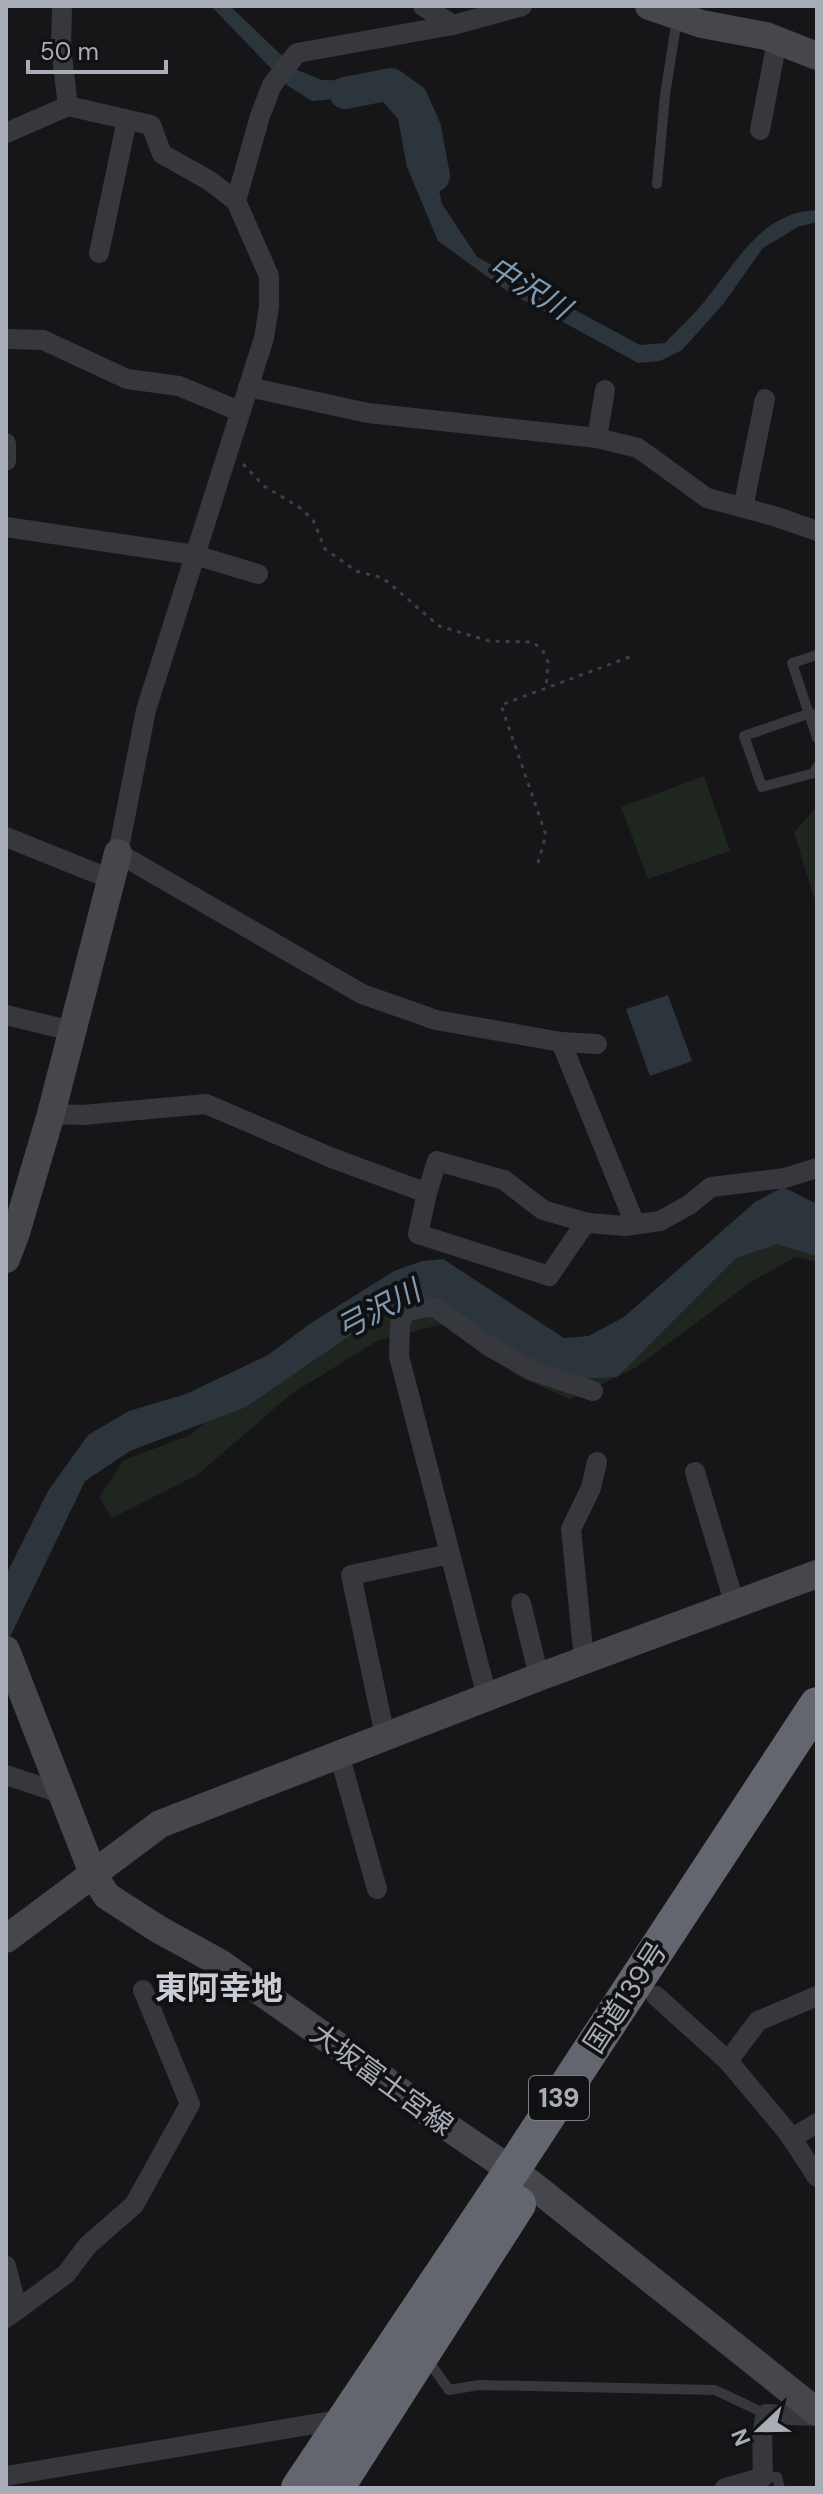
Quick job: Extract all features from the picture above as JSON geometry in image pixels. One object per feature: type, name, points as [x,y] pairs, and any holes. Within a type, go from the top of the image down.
[{"type":"highway","name":"国道139号","points":[[336,2488],[423,2354],[521,2177],[817,1705]]},
{"type":"highway","name":"国道139号","points":[[299,2488],[344,2419],[656,1996],[817,1748]]},
{"type":"street","points":[[62,6],[61,48],[68,106]]},
{"type":"street","points":[[423,6],[453,25]]},
{"type":"street","points":[[236,201],[271,89],[297,53],[453,25],[522,6]]},
{"type":"street","points":[[649,6],[702,24],[766,36],[817,56]]},
{"type":"street","points":[[760,130],[777,41]]},
{"type":"street","points":[[6,133],[68,106],[151,125],[162,154],[210,181],[236,201],[269,276],[269,307],[264,338],[146,710],[116,866],[51,1114],[6,1259]]},
{"type":"street","points":[[99,253],[127,120]]},
{"type":"street","points":[[6,339],[43,340],[127,379],[179,386],[239,411]]},
{"type":"street","points":[[248,387],[368,413],[597,438],[638,448],[707,498],[817,531]]},
{"type":"street","points":[[597,438],[605,390]]},
{"type":"street","points":[[743,508],[765,399]]},
{"type":"street","points":[[6,443],[6,461]]},
{"type":"street","points":[[6,527],[195,555],[258,574]]},
{"type":"street","points":[[6,837],[116,866],[362,994],[436,1020],[561,1042],[597,1044]]},
{"type":"street","points":[[6,1015],[72,1031]]},
{"type":"street","points":[[561,1042],[635,1224]]},
{"type":"street","points":[[51,1114],[83,1115],[206,1104],[332,1158],[427,1193]]},
{"type":"street","points":[[586,1222],[549,1276],[418,1234],[437,1161],[504,1180],[543,1210],[586,1222],[625,1226],[660,1221],[689,1205],[711,1187],[785,1178],[817,1168]]},
{"type":"street","points":[[487,1697],[399,1356],[400,1324],[405,1312],[436,1308],[490,1347],[533,1371],[593,1391]]},
{"type":"street","points":[[584,1660],[571,1529],[591,1488],[597,1462]]},
{"type":"street","points":[[695,1472],[735,1605]]},
{"type":"street","points":[[385,1736],[351,1575],[450,1554]]},
{"type":"street","points":[[6,1939],[160,1824],[539,1677],[817,1574]]},
{"type":"street","points":[[521,1603],[539,1677]]},
{"type":"street","name":"大坂富士宮線","points":[[6,1651],[94,1876],[107,1896],[220,1963],[521,2177],[817,2414]]},
{"type":"street","points":[[339,1754],[377,1889]]},
{"type":"street","points":[[6,1775],[63,1794]]},
{"type":"street","points":[[6,2266],[10,2308],[66,2274],[88,2245],[134,2205],[190,2104],[143,1990]]},
{"type":"street","points":[[656,1996],[728,2061],[792,2138],[817,2177]]},
{"type":"street","points":[[728,2061],[758,2021],[817,1996]]},
{"type":"street","points":[[792,2138],[817,2123]]},
{"type":"street","points":[[725,2488],[759,2484],[766,2414],[817,2414]]},
{"type":"street","points":[[6,2476],[344,2419]]},
{"type":"lane","points":[[657,184],[665,95],[678,16]]},
{"type":"lane","points":[[817,655],[792,663],[817,738]]},
{"type":"lane","points":[[811,713],[744,736],[762,787],[814,773],[817,767]]},
{"type":"lane","points":[[423,2354],[449,2390],[479,2385],[715,2390],[766,2414]]},
{"type":"path","points":[[230,442],[247,468],[264,486],[299,507],[313,520],[325,549],[356,571],[388,582],[439,626],[489,641],[532,642],[542,649],[548,662],[546,688]]},
{"type":"path","points":[[538,863],[546,835],[501,705],[632,656]]},
{"type":"shaded area","points":[[704,776],[730,851],[648,879],[621,807]]},
{"type":"shaded area","points":[[817,806],[817,906],[794,833]]},
{"type":"shaded area","points":[[817,1209],[817,1262],[795,1257],[751,1282],[635,1368],[570,1399],[519,1377],[443,1324],[377,1341],[291,1394],[197,1475],[112,1518],[99,1497],[124,1460],[188,1436],[263,1378],[403,1279],[565,1351]]},
{"type":"water","points":[[211,6],[230,6],[297,70],[322,80],[383,81],[402,92],[426,133],[442,204],[477,257],[640,345],[665,343],[767,228],[798,213],[817,210],[817,222],[798,227],[763,248],[724,303],[682,350],[660,361],[638,363],[510,293],[438,241],[407,167],[398,119],[377,95],[312,101],[288,86]]},
{"type":"water","points":[[668,995],[692,1061],[650,1076],[626,1009]]},
{"type":"water","name":"弓沢川","points":[[783,1187],[817,1204],[817,1256],[777,1244],[736,1258],[617,1377],[559,1380],[479,1330],[403,1299],[246,1407],[130,1451],[85,1481],[6,1645],[6,1575],[48,1491],[88,1435],[129,1411],[186,1394],[268,1355],[311,1323],[394,1271],[422,1261],[443,1259],[564,1338],[589,1336],[624,1317],[755,1202]]},
{"type":"waterway","name":"中沢川","points":[[345,93],[391,84],[412,99],[425,128],[434,176]]},
{"type":"district","name":"東阿幸地","points":[[219,1988]]}]
